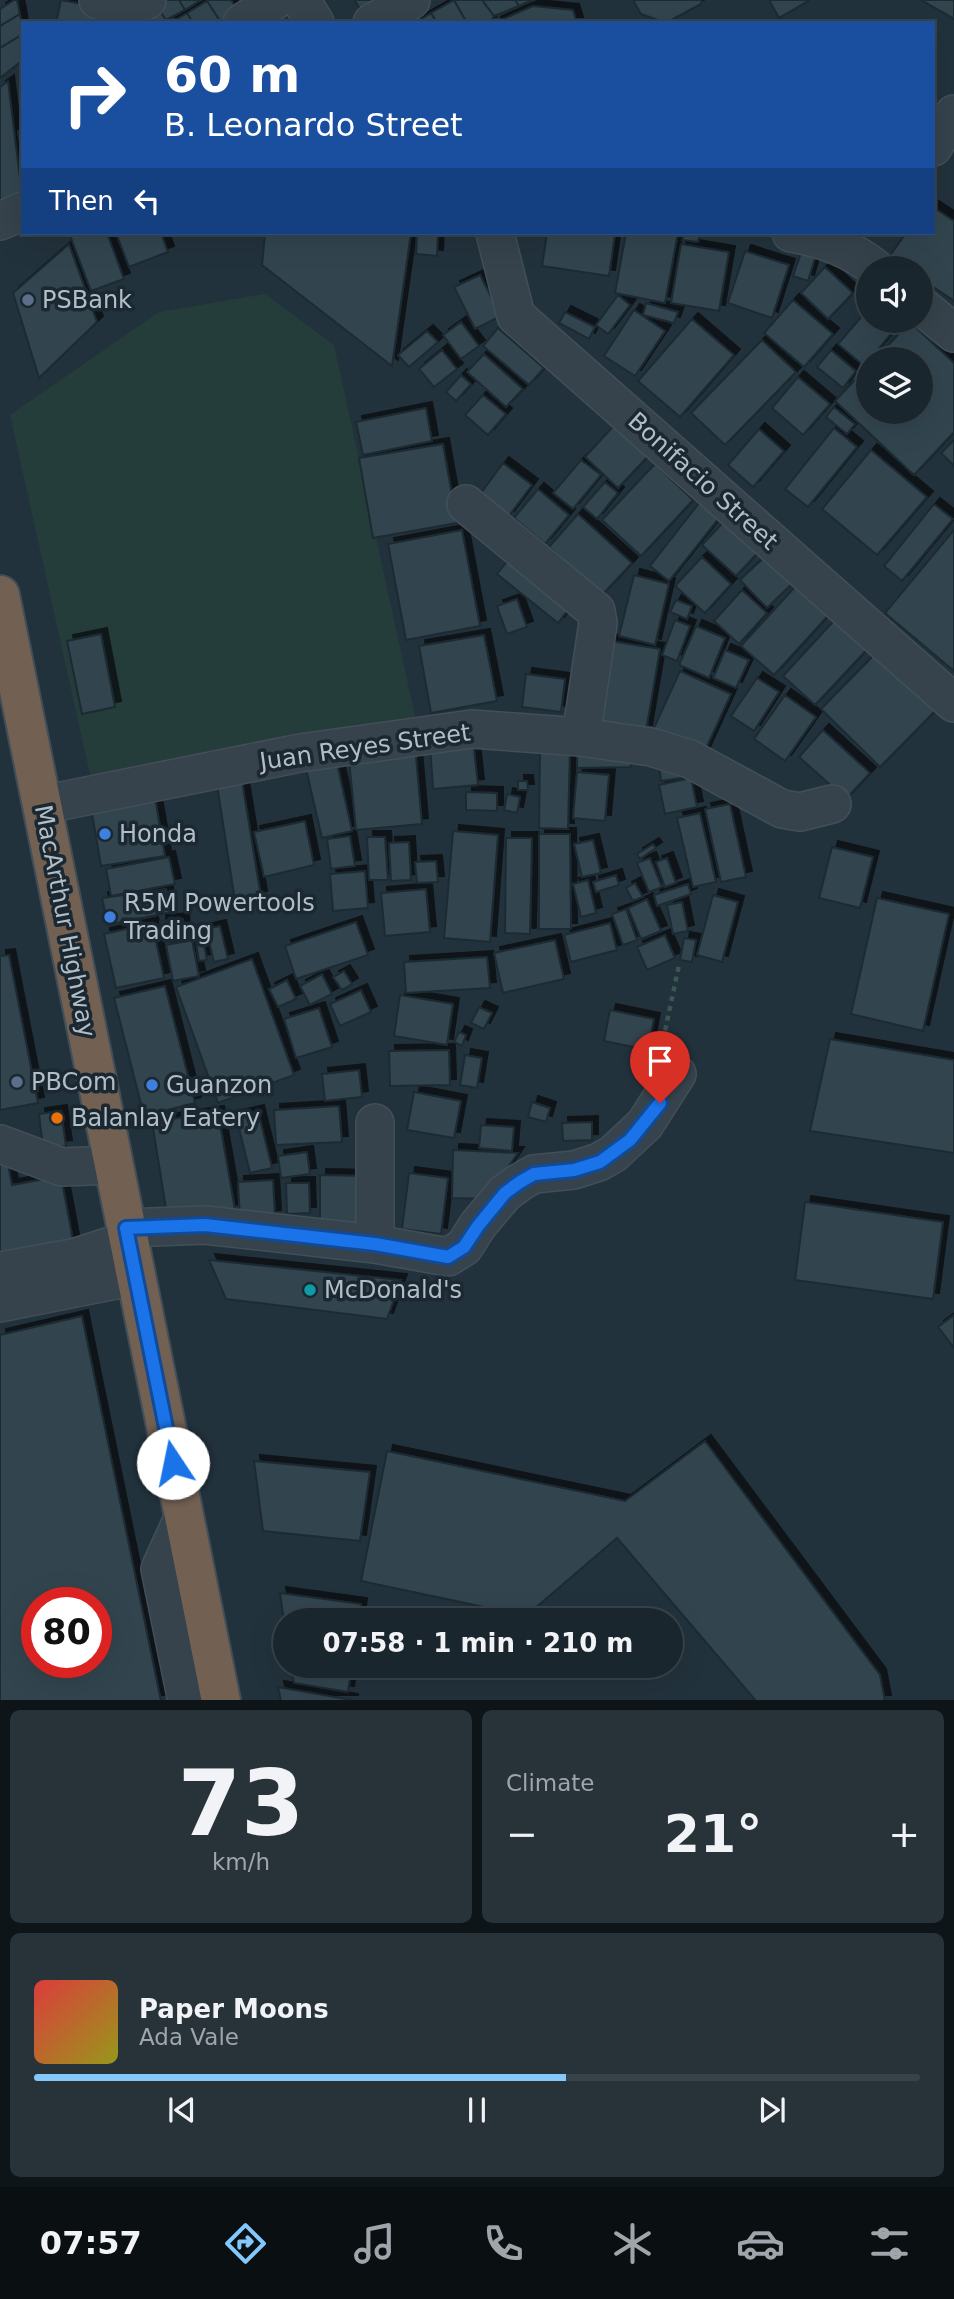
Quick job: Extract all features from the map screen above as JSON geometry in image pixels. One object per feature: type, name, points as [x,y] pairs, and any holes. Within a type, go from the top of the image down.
[{"type":"highway","name":"MacArthur Highway","points":[[0,595],[221,1700]]},
{"type":"street","points":[[98,0],[129,6],[147,0]]},
{"type":"street","points":[[245,21],[275,0]]},
{"type":"street","points":[[301,0],[314,21]]},
{"type":"street","points":[[375,21],[411,0]]},
{"type":"street","points":[[935,144],[954,114]]},
{"type":"street","points":[[0,221],[21,212]]},
{"type":"street","name":"Bonifacio Street","points":[[496,235],[516,316],[954,703]]},
{"type":"street","points":[[803,235],[872,253]]},
{"type":"street","points":[[933,315],[954,332]]},
{"type":"street","points":[[466,504],[596,611],[598,623],[581,737]]},
{"type":"street","name":"Juan Reyes Street","points":[[42,805],[300,753],[472,729],[581,737],[651,747],[690,759],[782,808],[800,812],[832,804]]},
{"type":"street","points":[[0,1303],[130,1248],[205,1225],[375,1244],[448,1257],[460,1252],[505,1193],[520,1182],[534,1174],[574,1170],[600,1162],[630,1140],[669,1086]]},
{"type":"street","points":[[375,1124],[375,1244]]},
{"type":"street","points":[[0,1144],[62,1167],[114,1165]]},
{"type":"street","points":[[0,1271],[130,1248]]},
{"type":"street","points":[[184,1516],[160,1569],[187,1700]]},
{"type":"path","points":[[669,1086],[679,965]]},
{"type":"green space","points":[[265,294],[334,345],[416,721],[92,783],[10,415],[159,312]]},
{"type":"building","points":[[17,0],[20,14],[0,26],[0,9]]},
{"type":"building","points":[[61,0],[99,7],[96,21],[56,21]]},
{"type":"building","points":[[165,0],[179,0],[185,10],[166,20],[156,5]]},
{"type":"building","points":[[179,0],[201,0],[185,10]]},
{"type":"building","points":[[231,0],[238,10],[220,21],[207,1]]},
{"type":"building","points":[[354,0],[378,0],[361,10]]},
{"type":"building","points":[[454,0],[482,0],[494,16],[491,21],[466,21]]},
{"type":"building","points":[[454,0],[466,21],[436,21],[431,13]]},
{"type":"building","points":[[482,0],[515,0],[519,6],[494,16]]},
{"type":"building","points":[[515,0],[533,0],[519,6]]},
{"type":"building","points":[[633,0],[702,0],[701,4],[670,21],[660,21],[641,14]]},
{"type":"building","points":[[769,0],[810,0],[779,18]]},
{"type":"building","points":[[921,0],[954,0],[954,19]]},
{"type":"building","points":[[207,1],[220,21],[192,21],[187,13]]},
{"type":"building","points":[[156,5],[166,20],[147,21],[138,16]]},
{"type":"building","points":[[533,6],[573,10],[576,21],[499,21]]},
{"type":"building","points":[[187,13],[192,21],[173,21]]},
{"type":"building","points":[[431,13],[436,21],[418,21]]},
{"type":"building","points":[[20,14],[21,35],[0,48],[0,26]]},
{"type":"building","points":[[21,35],[21,62],[0,78],[0,48]]},
{"type":"building","points":[[8,81],[21,195],[0,203],[0,87]]},
{"type":"building","points":[[935,208],[954,221],[954,301],[933,287],[933,256],[890,256],[905,235],[935,235]]},
{"type":"building","points":[[70,235],[108,235],[124,279],[91,291]]},
{"type":"building","points":[[117,235],[162,235],[168,252],[129,267]]},
{"type":"building","points":[[265,235],[411,235],[392,366],[262,265]]},
{"type":"building","points":[[417,235],[438,235],[437,256],[416,254]]},
{"type":"building","points":[[547,235],[615,235],[609,276],[542,266]]},
{"type":"building","points":[[626,235],[678,235],[665,303],[615,293]]},
{"type":"building","points":[[683,235],[700,235],[698,242],[682,240]]},
{"type":"building","points":[[69,244],[97,322],[39,378],[13,293]]},
{"type":"building","points":[[681,244],[729,252],[719,311],[671,303]]},
{"type":"building","points":[[802,250],[816,255],[808,281],[793,276]]},
{"type":"building","points":[[745,251],[789,265],[772,318],[728,303]]},
{"type":"building","points":[[825,267],[853,293],[828,319],[801,293]]},
{"type":"building","points":[[480,275],[501,316],[475,329],[454,287]]},
{"type":"building","points":[[618,295],[630,305],[608,334],[596,325]]},
{"type":"building","points":[[793,300],[833,334],[804,367],[764,333]]},
{"type":"building","points":[[646,303],[678,312],[674,323],[643,315]]},
{"type":"building","points":[[634,310],[665,331],[635,376],[604,356]]},
{"type":"building","points":[[565,312],[595,327],[589,339],[559,323]]},
{"type":"building","points":[[692,319],[734,355],[680,417],[638,381]]},
{"type":"building","points":[[461,322],[479,346],[461,359],[443,335]]},
{"type":"building","points":[[856,323],[856,333],[892,333],[880,347],[856,347],[856,359],[838,344]]},
{"type":"building","points":[[498,328],[544,368],[529,385],[483,346]]},
{"type":"building","points":[[427,331],[438,342],[409,367],[398,355]]},
{"type":"building","points":[[900,333],[922,333],[954,363],[954,432],[914,475],[860,424],[933,424],[933,347],[886,347]]},
{"type":"building","points":[[762,340],[796,372],[725,445],[691,413]]},
{"type":"building","points":[[442,350],[457,369],[434,387],[419,369]]},
{"type":"building","points":[[831,350],[856,371],[843,388],[817,367]]},
{"type":"building","points":[[484,354],[523,389],[506,407],[467,372]]},
{"type":"building","points":[[461,375],[471,384],[456,401],[446,392]]},
{"type":"building","points":[[798,377],[830,404],[803,435],[772,408]]},
{"type":"building","points":[[856,379],[856,421],[835,401]]},
{"type":"building","points":[[483,395],[506,414],[488,435],[465,415]]},
{"type":"building","points":[[834,407],[855,424],[847,434],[826,417]]},
{"type":"building","points":[[426,408],[432,441],[363,455],[356,422]]},
{"type":"building","points":[[618,421],[652,452],[618,488],[585,457]]},
{"type":"building","points":[[834,428],[857,447],[808,507],[785,489]]},
{"type":"building","points":[[759,429],[784,451],[753,487],[728,465]]},
{"type":"building","points":[[954,440],[954,466],[941,453]]},
{"type":"building","points":[[443,444],[457,523],[373,538],[359,458]]},
{"type":"building","points":[[871,450],[927,497],[877,555],[822,509]]},
{"type":"building","points":[[581,460],[601,475],[573,509],[553,493]]},
{"type":"building","points":[[503,463],[532,485],[508,517],[479,496]]},
{"type":"building","points":[[655,464],[693,500],[641,556],[602,520]]},
{"type":"building","points":[[605,482],[618,493],[597,519],[583,507]]},
{"type":"building","points":[[538,489],[569,515],[545,544],[514,518]]},
{"type":"building","points":[[703,498],[723,513],[669,581],[650,566]]},
{"type":"building","points":[[934,504],[953,519],[902,581],[884,566]]},
{"type":"building","points":[[578,514],[632,563],[602,595],[549,547]]},
{"type":"building","points":[[731,514],[765,545],[736,576],[702,545]]},
{"type":"building","points":[[462,530],[480,626],[406,640],[388,544]]},
{"type":"building","points":[[954,530],[954,671],[885,613]]},
{"type":"building","points":[[517,549],[578,597],[558,623],[497,574]]},
{"type":"building","points":[[773,549],[800,576],[767,608],[740,580]]},
{"type":"building","points":[[702,557],[731,584],[705,613],[675,586]]},
{"type":"building","points":[[634,575],[669,584],[655,645],[619,636]]},
{"type":"building","points":[[803,578],[836,607],[774,675],[741,646]]},
{"type":"building","points":[[742,590],[767,613],[739,644],[714,621]]},
{"type":"building","points":[[517,599],[527,627],[507,634],[497,606]]},
{"type":"building","points":[[676,600],[692,606],[687,619],[670,612]]},
{"type":"building","points":[[841,613],[873,643],[815,705],[783,676]]},
{"type":"building","points":[[675,620],[690,626],[677,661],[662,655]]},
{"type":"building","points":[[696,626],[725,638],[709,678],[679,665]]},
{"type":"building","points":[[101,634],[115,707],[82,714],[67,641]]},
{"type":"building","points":[[484,635],[497,701],[431,713],[419,646]]},
{"type":"building","points":[[611,641],[660,649],[646,731],[597,722]]},
{"type":"building","points":[[725,650],[749,660],[736,688],[713,678]]},
{"type":"building","points":[[879,650],[938,708],[880,767],[821,709]]},
{"type":"building","points":[[680,671],[731,694],[704,753],[653,730]]},
{"type":"building","points":[[526,674],[565,679],[561,712],[522,707]]},
{"type":"building","points":[[757,678],[779,692],[754,731],[731,716]]},
{"type":"building","points":[[785,695],[816,717],[785,761],[754,739]]},
{"type":"building","points":[[823,730],[870,773],[846,799],[799,757]]},
{"type":"building","points":[[473,740],[478,785],[433,789],[430,744]]},
{"type":"building","points":[[415,745],[422,824],[356,830],[348,750]]},
{"type":"building","points":[[630,747],[631,767],[577,768],[577,748]]},
{"type":"building","points":[[540,749],[570,749],[568,829],[539,828]]},
{"type":"building","points":[[679,756],[682,778],[661,781],[658,759]]},
{"type":"building","points":[[337,763],[352,831],[322,838],[306,769]]},
{"type":"building","points":[[577,772],[609,775],[605,821],[573,818]]},
{"type":"building","points":[[691,778],[697,807],[665,814],[659,785]]},
{"type":"building","points":[[242,781],[261,897],[235,901],[217,785]]},
{"type":"building","points":[[518,781],[527,781],[528,790],[518,790]]},
{"type":"building","points":[[154,792],[165,856],[101,866],[90,802]]},
{"type":"building","points":[[466,792],[497,793],[497,811],[466,810]]},
{"type":"building","points":[[507,794],[520,797],[517,813],[504,810]]},
{"type":"building","points":[[730,804],[746,877],[721,882],[705,809]]},
{"type":"building","points":[[700,813],[716,882],[693,887],[677,818]]},
{"type":"building","points":[[305,821],[314,865],[264,877],[254,832]]},
{"type":"building","points":[[453,831],[498,835],[490,942],[444,938]]},
{"type":"building","points":[[539,834],[570,834],[571,929],[539,929]]},
{"type":"building","points":[[350,836],[355,866],[331,869],[327,839]]},
{"type":"building","points":[[367,837],[385,837],[388,880],[369,880]]},
{"type":"building","points":[[506,838],[532,838],[530,934],[505,933]]},
{"type":"building","points":[[593,840],[601,873],[582,877],[574,844]]},
{"type":"building","points":[[409,842],[411,880],[391,881],[389,843]]},
{"type":"building","points":[[653,844],[656,848],[640,859],[637,854]]},
{"type":"building","points":[[832,847],[873,857],[860,908],[819,898]]},
{"type":"building","points":[[169,857],[175,884],[111,896],[106,869]]},
{"type":"building","points":[[650,858],[662,887],[649,892],[637,863]]},
{"type":"building","points":[[667,858],[676,883],[665,887],[656,862]]},
{"type":"building","points":[[436,861],[438,882],[417,883],[415,862]]},
{"type":"building","points":[[365,871],[368,908],[333,911],[330,874]]},
{"type":"building","points":[[616,875],[619,885],[596,892],[593,882]]},
{"type":"building","points":[[588,880],[596,913],[581,917],[573,884]]},
{"type":"building","points":[[635,883],[643,897],[633,901],[626,888]]},
{"type":"building","points":[[688,884],[691,894],[657,906],[654,895]]},
{"type":"building","points":[[166,889],[171,912],[108,925],[102,898]]},
{"type":"building","points":[[426,889],[430,932],[385,936],[381,893]]},
{"type":"building","points":[[713,895],[738,902],[722,962],[697,955]]},
{"type":"building","points":[[877,898],[949,914],[923,1031],[851,1014]]},
{"type":"building","points":[[647,899],[661,931],[641,939],[628,908]]},
{"type":"building","points":[[682,902],[688,931],[673,934],[667,905]]},
{"type":"building","points":[[626,909],[637,940],[623,945],[612,914]]},
{"type":"building","points":[[183,919],[184,936],[161,938],[160,921]]},
{"type":"building","points":[[356,922],[368,955],[296,979],[285,946]]},
{"type":"building","points":[[152,923],[164,978],[116,988],[104,934]]},
{"type":"building","points":[[610,923],[617,950],[571,962],[564,935]]},
{"type":"building","points":[[220,926],[228,959],[214,962],[206,929]]},
{"type":"building","points":[[201,929],[207,960],[199,961],[194,930]]},
{"type":"building","points":[[665,935],[675,958],[647,970],[637,947]]},
{"type":"building","points":[[684,938],[696,940],[692,962],[680,960]]},
{"type":"building","points":[[192,940],[199,976],[173,981],[166,945]]},
{"type":"building","points":[[555,940],[564,979],[503,993],[494,953]]},
{"type":"building","points":[[9,955],[38,1103],[0,1110],[0,956]]},
{"type":"building","points":[[487,957],[490,988],[406,993],[404,962]]},
{"type":"building","points":[[252,959],[294,1075],[218,1103],[176,987]]},
{"type":"building","points":[[344,971],[352,984],[342,990],[333,977]]},
{"type":"building","points":[[322,974],[332,994],[310,1005],[300,986]]},
{"type":"building","points":[[287,980],[296,999],[278,1007],[269,989]]},
{"type":"building","points":[[165,986],[195,1103],[144,1116],[114,998]]},
{"type":"building","points":[[361,990],[371,1012],[340,1026],[330,1004]]},
{"type":"building","points":[[400,995],[453,1004],[447,1045],[394,1036]]},
{"type":"building","points":[[479,1007],[492,1013],[484,1029],[471,1023]]},
{"type":"building","points":[[319,1008],[332,1047],[296,1058],[284,1019]]},
{"type":"building","points":[[610,1010],[654,1019],[648,1050],[604,1041]]},
{"type":"building","points":[[459,1032],[466,1035],[462,1046],[454,1042]]},
{"type":"building","points":[[830,1039],[954,1060],[954,1153],[810,1131]]},
{"type":"building","points":[[449,1050],[450,1085],[390,1086],[389,1051]]},
{"type":"building","points":[[465,1055],[482,1058],[477,1088],[460,1085]]},
{"type":"building","points":[[359,1070],[362,1097],[325,1101],[322,1074]]},
{"type":"building","points":[[414,1092],[461,1101],[454,1138],[407,1130]]},
{"type":"building","points":[[532,1102],[550,1108],[546,1122],[528,1117]]},
{"type":"building","points":[[339,1106],[342,1142],[276,1145],[274,1110]]},
{"type":"building","points":[[61,1111],[66,1146],[43,1148],[39,1114]]},
{"type":"building","points":[[258,1111],[272,1168],[250,1173],[236,1116]]},
{"type":"building","points":[[218,1112],[235,1210],[168,1221],[152,1122]]},
{"type":"building","points":[[592,1122],[592,1140],[563,1141],[562,1123]]},
{"type":"building","points":[[481,1125],[514,1127],[512,1151],[479,1148]]},
{"type":"building","points":[[453,1150],[518,1153],[486,1199],[452,1198]]},
{"type":"building","points":[[307,1152],[310,1174],[281,1178],[278,1156]]},
{"type":"building","points":[[7,1159],[12,1185],[61,1176],[74,1246],[0,1260],[0,1160]]},
{"type":"building","points":[[409,1173],[448,1178],[441,1234],[402,1229]]},
{"type":"building","points":[[320,1175],[369,1176],[368,1230],[320,1229]]},
{"type":"building","points":[[273,1180],[275,1216],[240,1219],[238,1182]]},
{"type":"building","points":[[286,1183],[309,1183],[310,1213],[287,1214]]},
{"type":"building","points":[[805,1202],[943,1222],[933,1299],[795,1280]]},
{"type":"building","name":"McDonald's","points":[[209,1260],[401,1280],[387,1319],[226,1299]]},
{"type":"building","points":[[954,1315],[954,1348],[938,1327]]},
{"type":"building","points":[[82,1316],[161,1700],[0,1700],[0,1335]]},
{"type":"building","points":[[705,1441],[880,1675],[885,1700],[755,1700],[683,1615],[683,1608],[677,1608],[617,1538],[535,1608],[488,1608],[361,1581],[387,1451],[625,1501]]},
{"type":"building","points":[[254,1461],[370,1472],[360,1541],[263,1531]]},
{"type":"building","points":[[280,1593],[361,1604],[360,1608],[282,1608]]},
{"type":"building","points":[[293,1678],[350,1678],[348,1692],[294,1683]]},
{"type":"building","points":[[278,1687],[352,1700],[281,1700]]},
{"type":"place","name":"PSBank","points":[[28,300]]},
{"type":"place","name":"Honda","points":[[105,834]]},
{"type":"place","name":"R5M Powertools Trading","points":[[110,917]]},
{"type":"place","name":"PBCom","points":[[17,1082]]},
{"type":"place","name":"Guanzon","points":[[152,1085]]},
{"type":"place","name":"Balanlay Eatery","points":[[57,1118]]},
{"type":"place","name":"McDonald's","points":[[310,1290]]},
{"type":"route","points":[[173,1463],[126,1228],[205,1225],[375,1244],[448,1257],[460,1252],[505,1193],[520,1182],[534,1174],[574,1170],[600,1162],[630,1140],[660,1103]]}]
